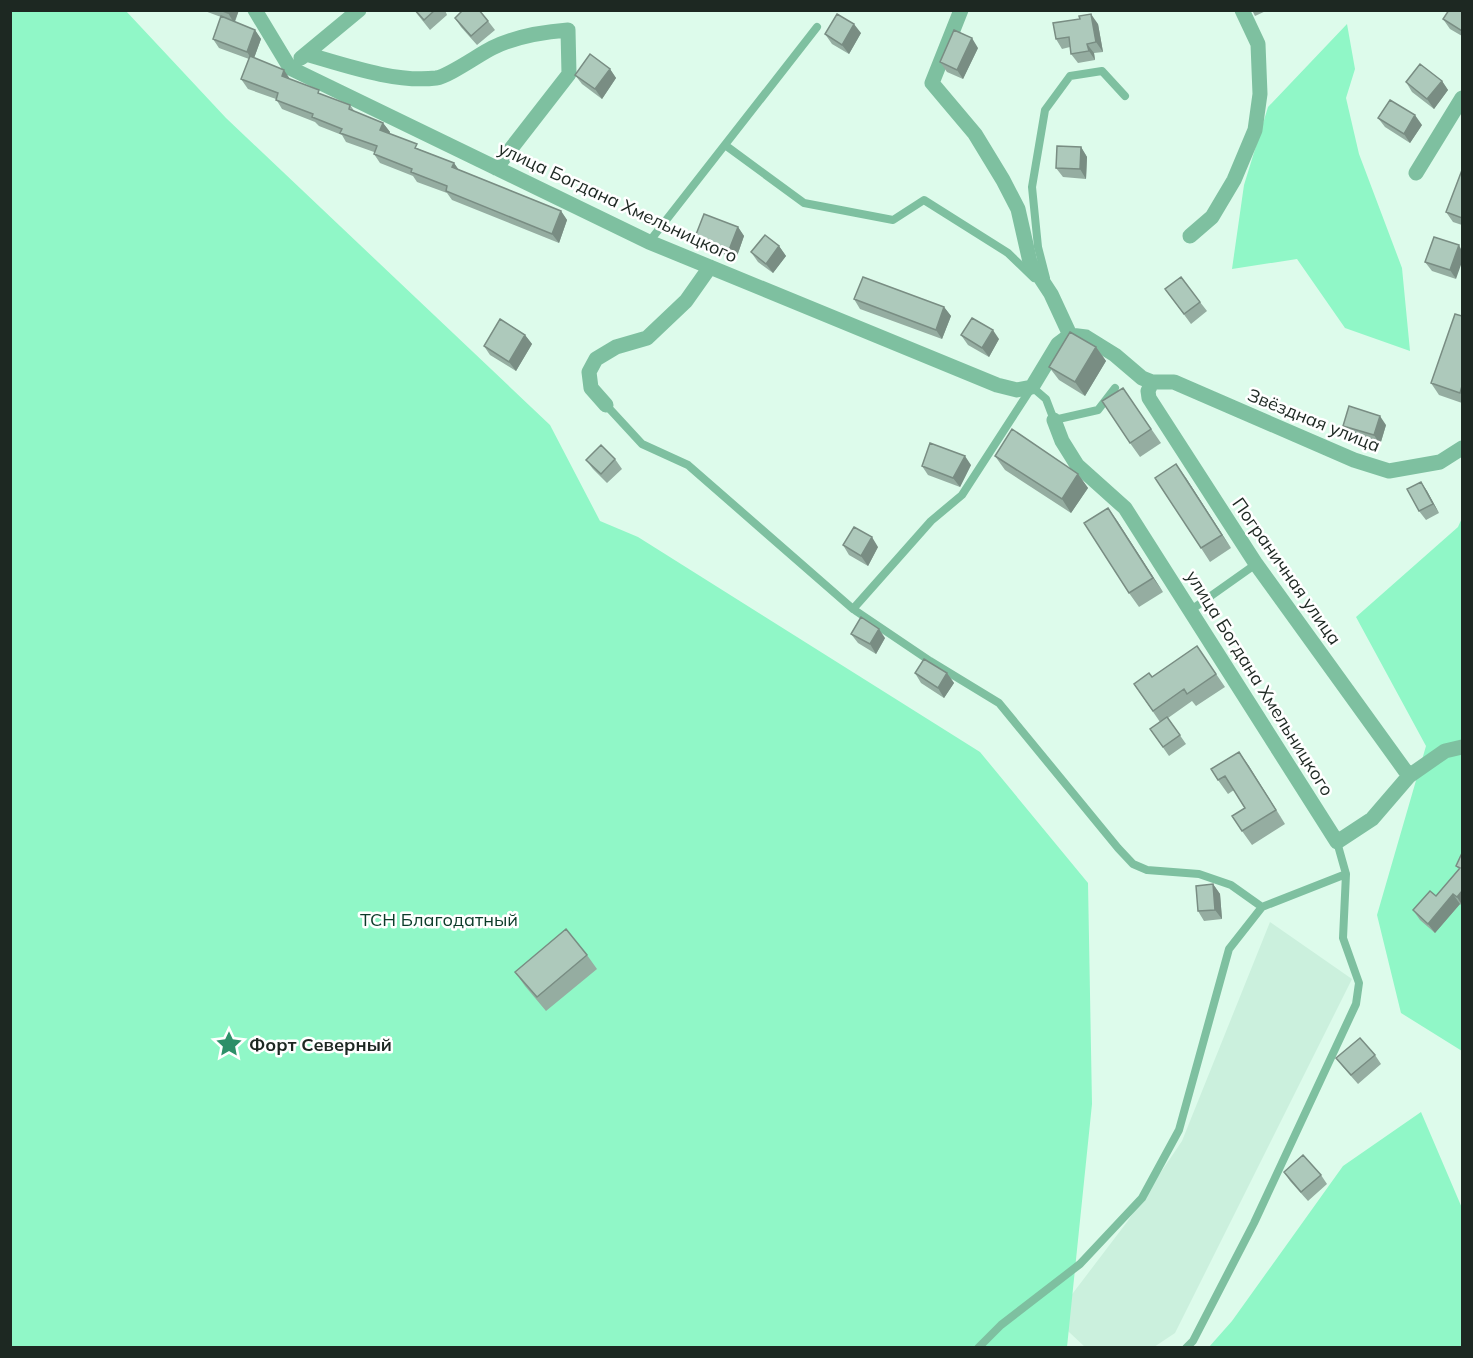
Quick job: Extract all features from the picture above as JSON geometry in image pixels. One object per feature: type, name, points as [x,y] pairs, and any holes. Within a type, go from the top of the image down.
[{"type":"street","points":[[255,10],[290,68],[359,10]]},
{"type":"street","points":[[961,10],[932,83],[975,134],[1003,180],[1018,209],[1030,262],[1050,294],[1070,335]]},
{"type":"street","points":[[1190,236],[1212,218],[1234,180],[1255,130],[1260,94],[1258,44],[1242,10]]},
{"type":"street","points":[[306,54],[388,77],[438,78],[503,44],[538,33],[568,30],[569,74],[496,168]]},
{"type":"street","name":"улица Богдана Хмельницкого","points":[[290,68],[649,242],[997,385],[1017,390],[1032,387]]},
{"type":"street","points":[[1416,173],[1462,98]]},
{"type":"street","points":[[606,405],[591,388],[589,372],[596,359],[615,347],[647,338],[686,301],[710,267]]},
{"type":"street","points":[[1032,387],[1058,344],[1070,335],[1086,337],[1116,355],[1142,378],[1152,382]]},
{"type":"street","name":"Звёздная улица","points":[[1152,382],[1174,382],[1354,460],[1389,471],[1440,462],[1462,448]]},
{"type":"street","name":"Пограничная улица","points":[[1152,382],[1148,391],[1149,398],[1256,564],[1409,776]]},
{"type":"street","name":"улица Богдана Хмельницкого","points":[[1054,420],[1062,441],[1077,465],[1125,508],[1337,842]]},
{"type":"street","points":[[1337,842],[1372,819],[1409,776],[1445,751],[1462,747]]},
{"type":"lane","points":[[649,242],[817,27]]},
{"type":"lane","points":[[1050,294],[1038,247],[1032,187],[1046,110],[1070,76],[1102,71],[1125,96]]},
{"type":"lane","points":[[725,145],[804,203],[893,220],[924,200],[1008,253],[1050,294]]},
{"type":"lane","points":[[853,609],[931,521],[962,495],[1032,387],[1047,399],[1054,420],[1098,410],[1115,388]]},
{"type":"lane","points":[[606,405],[642,444],[688,465],[853,609],[930,661],[999,703],[1133,864],[1147,870],[1199,874],[1231,885],[1262,907]]},
{"type":"lane","points":[[1191,610],[1256,564]]},
{"type":"lane","points":[[1186,1347],[1193,1341],[1254,1223],[1356,1004],[1359,983],[1343,938],[1346,874],[1337,842]]},
{"type":"lane","points":[[978,1347],[1001,1325],[1080,1264],[1142,1198],[1179,1130],[1229,949],[1262,907],[1346,874]]},
{"type":"shaded area","points":[[1270,922],[1352,979],[1175,1333],[1154,1347],[1085,1347],[1054,1318],[1127,1222],[1182,1141]]},
{"type":"green space","name":"ТСН Благодатный","points":[[10,11],[126,11],[226,118],[550,425],[600,521],[638,537],[980,752],[1088,883],[1092,1104],[1067,1347],[11,1347]]},
{"type":"green space","points":[[1347,24],[1355,69],[1346,98],[1359,154],[1402,268],[1410,351],[1345,328],[1297,259],[1232,269],[1244,185],[1268,107]]},
{"type":"green space","points":[[1462,518],[1462,1051],[1401,1013],[1377,915],[1426,746],[1356,617],[1458,527]]},
{"type":"green space","points":[[1421,1112],[1462,1208],[1462,1347],[1209,1347],[1232,1321],[1343,1166]]},
{"type":"building","points":[[415,10],[435,10],[424,20]]},
{"type":"building","points":[[463,10],[479,10],[488,21],[471,36],[455,18]]},
{"type":"building","points":[[1449,10],[1462,10],[1462,31],[1443,19]]},
{"type":"building","points":[[837,14],[854,24],[842,45],[825,34]]},
{"type":"building","points":[[1091,14],[1096,42],[1087,44],[1089,51],[1071,54],[1069,37],[1056,39],[1053,23],[1080,19],[1079,16]]},
{"type":"building","points":[[221,16],[255,30],[247,52],[213,39]]},
{"type":"building","points":[[954,30],[972,38],[957,70],[940,62]]},
{"type":"building","points":[[590,54],[610,69],[595,89],[575,75]]},
{"type":"building","points":[[250,56],[284,70],[282,76],[319,90],[318,93],[350,105],[349,109],[383,123],[380,130],[417,144],[415,148],[454,163],[452,167],[561,211],[552,234],[446,191],[447,186],[374,154],[377,146],[340,133],[342,129],[312,117],[313,114],[276,100],[278,93],[241,79]]},
{"type":"building","points":[[1420,64],[1442,81],[1427,99],[1406,82]]},
{"type":"building","points":[[1390,100],[1415,115],[1404,134],[1378,118]]},
{"type":"building","points":[[1057,146],[1081,147],[1080,169],[1056,168]]},
{"type":"building","points":[[1462,170],[1462,218],[1446,212]]},
{"type":"building","points":[[704,214],[738,227],[729,250],[695,237]]},
{"type":"building","points":[[765,235],[779,246],[766,264],[751,252]]},
{"type":"building","points":[[1434,237],[1459,245],[1450,270],[1425,262]]},
{"type":"building","points":[[863,277],[944,307],[936,330],[854,299]]},
{"type":"building","points":[[1181,277],[1200,302],[1184,314],[1165,289]]},
{"type":"building","points":[[1455,314],[1462,316],[1462,386],[1460,393],[1431,383]]},
{"type":"building","points":[[972,318],[993,330],[982,348],[961,335]]},
{"type":"building","points":[[500,319],[525,335],[509,362],[484,346]]},
{"type":"building","points":[[1070,332],[1096,347],[1075,382],[1049,367]]},
{"type":"building","points":[[1123,388],[1151,429],[1130,443],[1102,401]]},
{"type":"building","points":[[1349,406],[1380,416],[1374,435],[1343,426]]},
{"type":"building","points":[[1012,429],[1078,474],[1062,499],[995,456]]},
{"type":"building","points":[[930,443],[965,456],[953,478],[922,466]]},
{"type":"building","points":[[601,445],[615,459],[601,474],[586,460]]},
{"type":"building","points":[[1176,464],[1222,535],[1201,548],[1155,478]]},
{"type":"building","points":[[1421,482],[1433,504],[1419,511],[1407,489]]},
{"type":"building","points":[[1108,508],[1153,578],[1129,593],[1084,523]]},
{"type":"building","points":[[854,527],[872,537],[861,556],[843,545]]},
{"type":"building","points":[[861,617],[879,629],[870,644],[851,634]]},
{"type":"building","points":[[1197,646],[1216,674],[1187,694],[1184,689],[1153,711],[1134,684],[1149,673],[1152,677]]},
{"type":"building","points":[[924,659],[947,673],[938,688],[915,673]]},
{"type":"building","points":[[1167,717],[1180,735],[1163,747],[1150,729]]},
{"type":"building","points":[[1239,752],[1276,810],[1242,831],[1232,816],[1245,808],[1225,776],[1218,780],[1211,769]]},
{"type":"building","points":[[1462,853],[1462,891],[1457,897],[1453,894],[1428,924],[1413,910],[1430,891],[1436,896],[1460,868],[1456,866]]},
{"type":"building","points":[[1213,884],[1215,910],[1198,911],[1196,886]]},
{"type":"building","points":[[566,929],[587,955],[537,997],[515,972]]},
{"type":"building","points":[[1360,1038],[1375,1055],[1351,1075],[1336,1058]]},
{"type":"building","points":[[1303,1155],[1321,1175],[1301,1192],[1284,1172]]},
{"type":"place","name":"Форт Северный","points":[[229,1044]]}]
